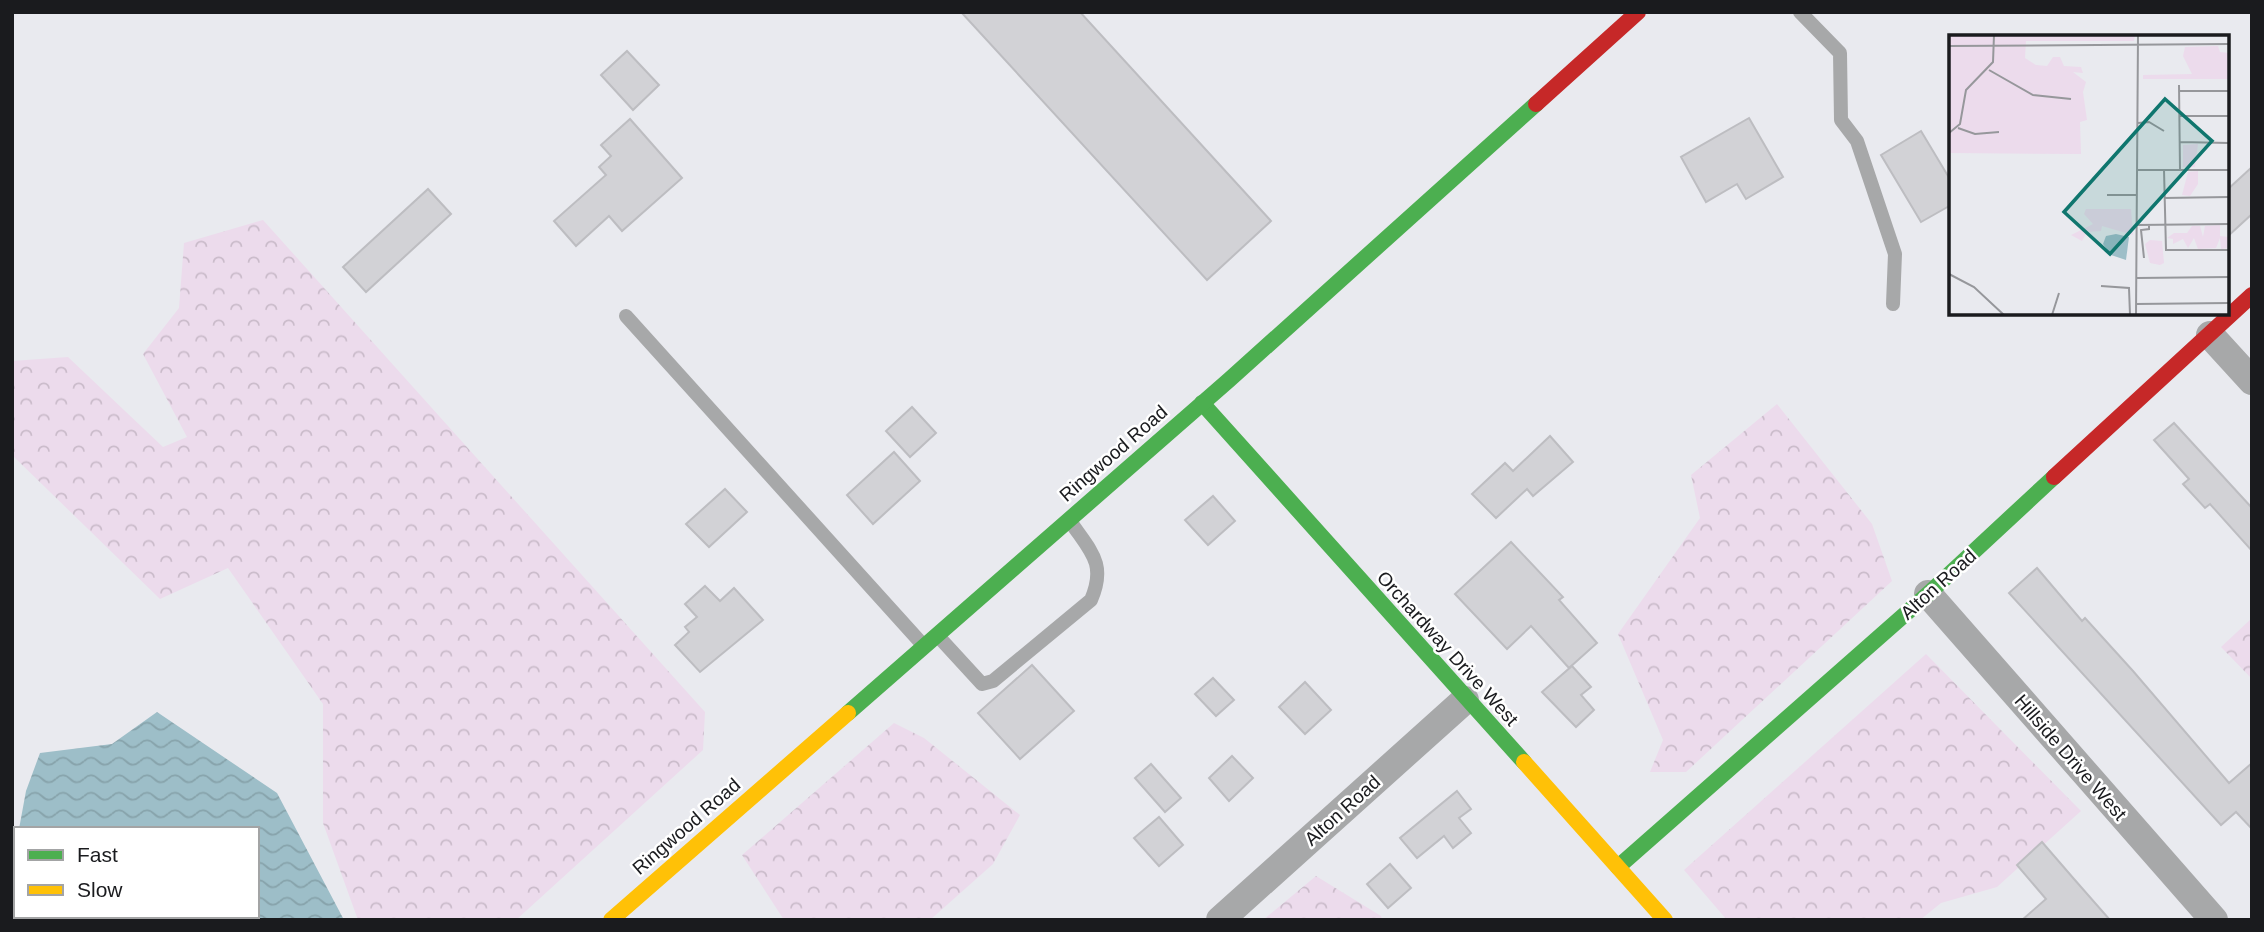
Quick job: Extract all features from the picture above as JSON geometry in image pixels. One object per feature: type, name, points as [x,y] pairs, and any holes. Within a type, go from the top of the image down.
[{"type":"street","name":"Ringwood Road","points":[[611,920],[1202,403],[1638,12]]},
{"type":"street","name":"Alton Road","points":[[1618,867],[1928,594],[2252,295]]},
{"type":"street","points":[[2210,335],[2252,382]]},
{"type":"street","name":"Orchardway Drive West","points":[[1202,403],[1665,920]]},
{"type":"street","name":"Hillside Drive West","points":[[1928,594],[2214,920]]},
{"type":"street","name":"Alton Road","points":[[1220,920],[1465,699]]},
{"type":"lane","points":[[1800,12],[1840,53],[1841,120],[1857,141],[1895,254],[1893,304]]},
{"type":"lane","points":[[626,316],[924,646]]},
{"type":"lane","points":[[937,635],[982,684],[993,681],[1091,600],[1098,584],[1099,564],[1069,519]]},
{"type":"green space","points":[[263,220],[705,712],[703,750],[516,920],[358,920],[323,823],[323,704],[228,568],[160,599],[12,455],[12,361],[68,357],[163,447],[187,437],[143,354],[179,308],[184,243]]},
{"type":"green space","points":[[1777,404],[1872,524],[1892,581],[1686,772],[1650,772],[1663,740],[1618,634],[1700,518],[1691,475]]},
{"type":"green space","points":[[2252,618],[2252,679],[2221,647]]},
{"type":"green space","points":[[1926,654],[2081,811],[1997,887],[1941,903],[1920,920],[1727,920],[1684,870]]},
{"type":"green space","points":[[894,723],[924,738],[1020,815],[993,864],[930,920],[784,920],[742,855]]},
{"type":"green space","points":[[1316,876],[1381,916],[1382,920],[1263,920]]},
{"type":"water","points":[[157,712],[277,793],[344,920],[12,920],[14,858],[14,918],[259,918],[259,827],[19,827],[26,791],[40,753],[112,744]]},
{"type":"building","points":[[961,12],[1080,12],[1271,221],[1207,280]]},
{"type":"building","points":[[627,51],[659,85],[633,110],[601,75]]},
{"type":"building","points":[[1749,118],[1783,177],[1746,199],[1737,184],[1706,202],[1681,157]]},
{"type":"building","points":[[630,119],[682,178],[622,231],[609,216],[576,246],[554,221],[606,175],[599,167],[611,156],[601,145]]},
{"type":"building","points":[[1921,131],[1949,178],[1949,206],[1921,222],[1881,155]]},
{"type":"building","points":[[2252,167],[2252,214],[2229,235],[2229,188]]},
{"type":"building","points":[[428,189],[451,214],[366,292],[343,267]]},
{"type":"building","points":[[912,407],[936,433],[910,457],[886,431]]},
{"type":"building","points":[[2174,423],[2252,508],[2252,551],[2210,504],[2205,508],[2183,484],[2189,479],[2154,440]]},
{"type":"building","points":[[1550,436],[1573,462],[1533,496],[1527,489],[1496,518],[1472,494],[1505,463],[1513,471]]},
{"type":"building","points":[[894,452],[920,481],[873,524],[847,495]]},
{"type":"building","points":[[725,489],[747,512],[709,547],[686,524]]},
{"type":"building","points":[[1213,496],[1235,521],[1208,545],[1185,520]]},
{"type":"building","points":[[1511,542],[1563,597],[1559,600],[1597,643],[1569,668],[1531,626],[1507,649],[1455,594]]},
{"type":"building","points":[[2037,568],[2082,621],[2085,618],[2133,671],[2229,783],[2252,763],[2252,829],[2236,812],[2221,825],[2009,593]]},
{"type":"building","points":[[705,586],[720,601],[734,588],[763,620],[700,672],[675,645],[689,632],[685,627],[697,617],[685,604]]},
{"type":"building","points":[[1032,665],[1074,711],[1020,759],[978,713]]},
{"type":"building","points":[[1572,666],[1591,687],[1581,695],[1594,710],[1576,727],[1542,692]]},
{"type":"building","points":[[1213,678],[1234,700],[1216,716],[1195,694]]},
{"type":"building","points":[[1305,682],[1331,710],[1305,734],[1279,707]]},
{"type":"building","points":[[1232,756],[1253,778],[1229,801],[1209,778]]},
{"type":"building","points":[[1151,764],[1181,798],[1165,812],[1135,778]]},
{"type":"building","points":[[1457,791],[1471,809],[1459,818],[1471,833],[1453,848],[1444,836],[1417,858],[1400,838]]},
{"type":"building","points":[[1159,817],[1183,845],[1159,866],[1134,838]]},
{"type":"building","points":[[2042,842],[2110,920],[2022,920],[2046,899],[2017,865]]},
{"type":"building","points":[[1390,864],[1411,888],[1388,908],[1367,884]]},
{"type":"traffic: fast","points":[[848,713],[1229,380],[1536,104]]},
{"type":"traffic: fast","points":[[1202,403],[1524,762]]},
{"type":"traffic: fast","points":[[1618,867],[1928,594],[2054,477]]},
{"type":"traffic: slow","points":[[611,920],[848,713]]},
{"type":"traffic: slow","points":[[1524,762],[1665,920]]},
{"type":"traffic: jam","points":[[1536,104],[1638,12]]},
{"type":"traffic: jam","points":[[2054,477],[2252,295]]}]
